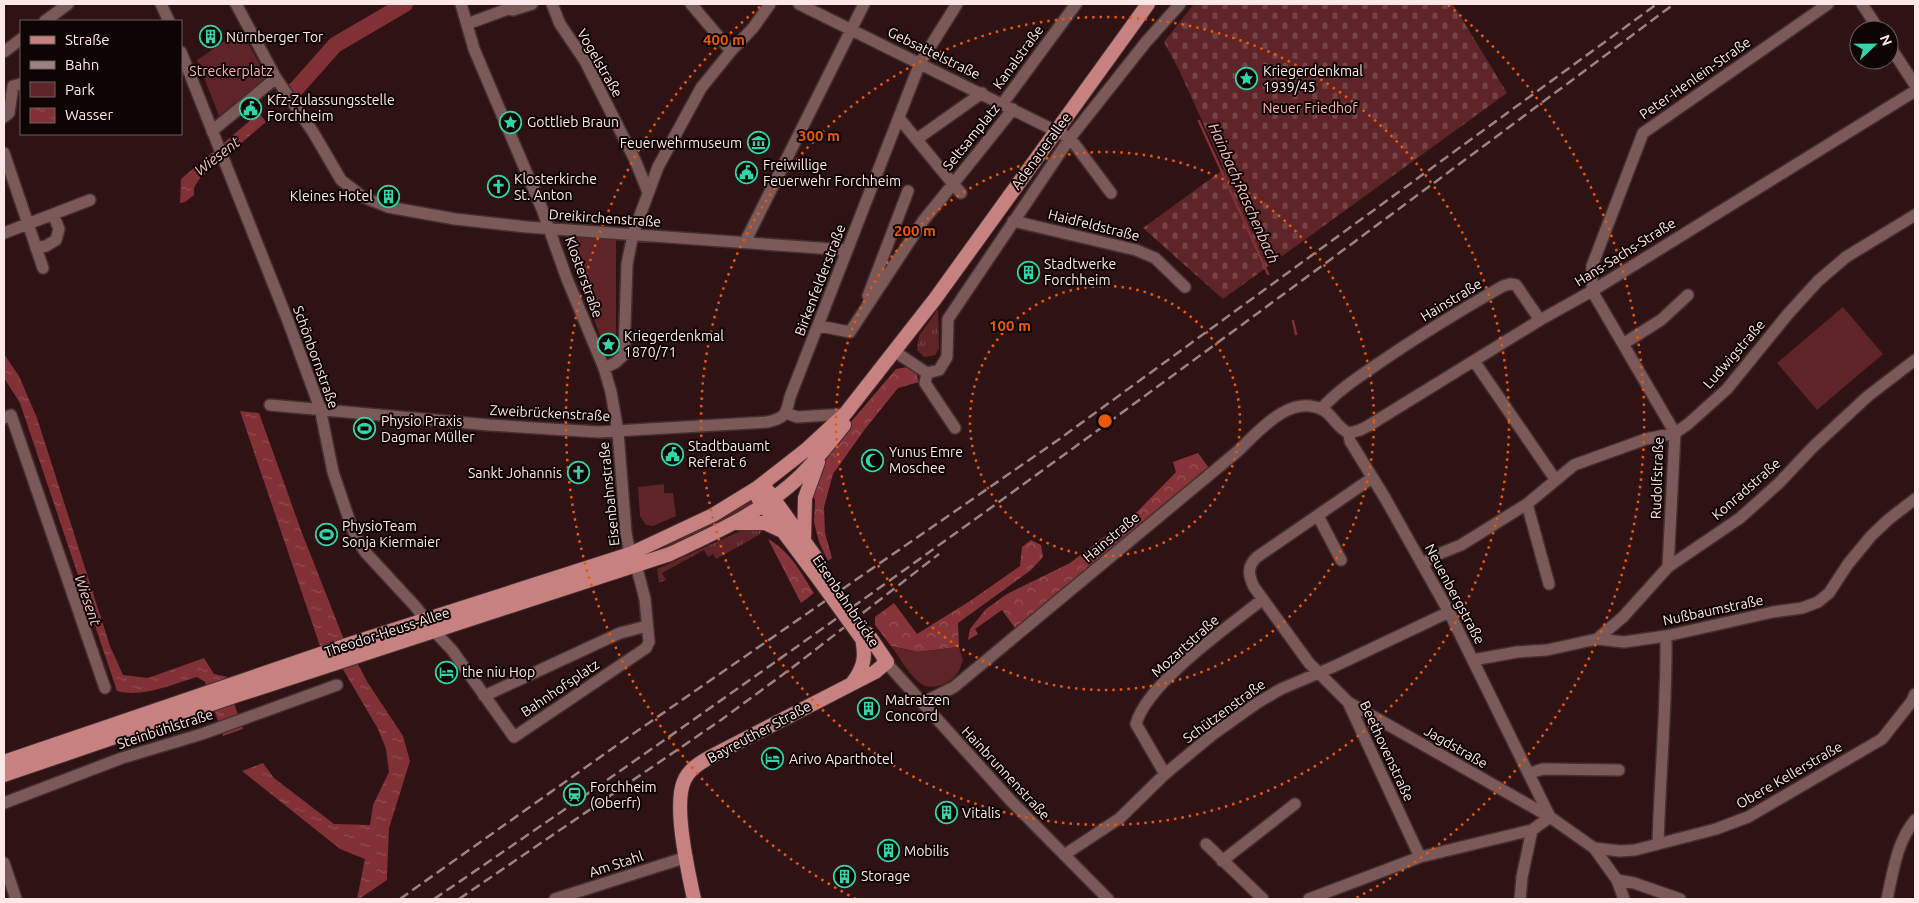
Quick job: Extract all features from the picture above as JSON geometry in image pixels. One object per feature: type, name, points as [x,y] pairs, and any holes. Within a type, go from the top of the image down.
[{"type":"main road","name":"Adenauerallee","points":[[758,488],[808,449],[845,414],[935,299],[1148,4]]},
{"type":"main road","name":"Adenauerallee","points":[[768,502],[795,480],[822,453],[923,325],[935,299]]},
{"type":"main road","points":[[804,541],[805,498],[822,453]]},
{"type":"main road","points":[[758,488],[768,502]]},
{"type":"main road","name":"Theodor-Heuss-Allee","points":[[633,560],[758,488]]},
{"type":"main road","name":"Theodor-Heuss-Allee","points":[[4,775],[191,705],[353,650],[633,560],[670,554],[732,524],[768,502]]},
{"type":"main road","name":"Eisenbahnbrücke","points":[[768,502],[776,522],[819,571],[865,636],[887,662]]},
{"type":"main road","name":"Eisenbahnbrücke","points":[[768,502],[804,541],[819,571]]},
{"type":"main road","points":[[732,524],[755,522],[771,525],[786,534]]},
{"type":"main road","points":[[853,683],[859,674],[865,658],[865,636]]},
{"type":"main road","name":"Bayreuther Straße","points":[[694,899],[679,802],[683,782],[691,770],[712,756],[875,672],[887,662]]},
{"type":"main road","name":"Theodor-Heuss-Allee","points":[[4,762],[191,705]]},
{"type":"street","points":[[46,20],[68,4]]},
{"type":"street","points":[[162,4],[169,20]]},
{"type":"street","name":"Dreikirchenstraße","points":[[236,4],[276,78],[296,106],[341,180],[362,197],[388,207],[446,217],[550,229],[847,250]]},
{"type":"street","name":"Klosterstraße","points":[[461,4],[474,49],[550,229],[564,271],[604,368],[611,392],[618,432]]},
{"type":"street","points":[[467,24],[508,9],[513,10],[532,4]]},
{"type":"street","name":"Vogelstraße","points":[[552,4],[560,24],[585,61],[648,192]]},
{"type":"street","points":[[691,4],[731,51]]},
{"type":"street","points":[[604,368],[615,363],[624,355],[627,264],[633,234],[658,167],[701,88],[731,51],[753,28],[770,4]]},
{"type":"street","name":"Gebsattelstraße","points":[[799,4],[1056,130]]},
{"type":"street","points":[[745,242],[864,4]]},
{"type":"street","name":"Birkenfelderstraße","points":[[786,413],[790,396],[819,326],[920,63],[957,4]]},
{"type":"street","name":"Kanalstraße","points":[[1008,106],[1076,4]]},
{"type":"street","points":[[900,354],[927,373],[939,370],[947,357],[948,319],[964,298],[1013,220],[1070,138],[1146,42],[1180,4]]},
{"type":"street","name":"Peter-Henlein-Straße","points":[[1592,291],[1592,266],[1643,133],[1828,4]]},
{"type":"street","points":[[1862,4],[1872,20]]},
{"type":"street","points":[[4,52],[20,40]]},
{"type":"street","name":"Schönbornstraße","points":[[182,57],[288,321],[320,408],[333,472],[358,543],[430,625]]},
{"type":"street","points":[[1899,61],[1915,86]]},
{"type":"street","points":[[212,131],[276,78]]},
{"type":"street","points":[[4,118],[9,113],[13,86],[20,84]]},
{"type":"street","name":"Hans-Sachs-Straße","points":[[1349,433],[1360,430],[1540,320],[1592,291],[1915,91]]},
{"type":"street","name":"Seltsamplatz","points":[[917,139],[982,93]]},
{"type":"street","name":"Seltsamplatz","points":[[819,326],[850,332],[923,221],[953,184],[1008,106]]},
{"type":"street","name":"Seltsamplatz","points":[[898,118],[961,193]]},
{"type":"street","points":[[1056,130],[1070,138],[1111,193]]},
{"type":"street","points":[[4,153],[43,268]]},
{"type":"street","points":[[861,317],[908,191]]},
{"type":"street","points":[[4,234],[90,200]]},
{"type":"street","points":[[36,248],[56,240],[58,229],[53,214]]},
{"type":"street","name":"Ludwigstraße","points":[[1423,564],[1441,553],[1460,545],[1527,504],[1574,465],[1646,439],[1675,433],[1688,424],[1727,389],[1788,314],[1818,281],[1846,257],[1871,240],[1915,215]]},
{"type":"street","name":"Haidfeldstraße","points":[[1013,220],[1136,250],[1155,258],[1185,287]]},
{"type":"street","name":"Hainstraße","points":[[922,703],[954,687],[1238,451],[1277,416],[1294,407],[1308,406],[1321,409],[1341,390],[1370,369],[1458,312],[1503,286],[1516,285],[1540,320]]},
{"type":"street","name":"Rudolfstraße","points":[[1592,291],[1675,433],[1668,567]]},
{"type":"street","points":[[1623,344],[1661,320],[1688,295]]},
{"type":"street","name":"Konradstraße","points":[[1597,639],[1622,617],[1668,567],[1740,518],[1779,483],[1814,446],[1868,396],[1915,360]]},
{"type":"street","points":[[1474,361],[1555,479]]},
{"type":"street","points":[[927,373],[925,383],[955,428]]},
{"type":"street","name":"Zweibrückenstraße","points":[[270,405],[320,408],[479,424],[618,432]]},
{"type":"street","points":[[1321,409],[1334,418],[1344,431],[1349,433]]},
{"type":"street","points":[[618,432],[767,422],[781,419],[786,413],[797,417],[845,414]]},
{"type":"street","points":[[4,418],[11,415],[105,688]]},
{"type":"street","name":"Eisenbahnstraße","points":[[618,432],[626,533],[633,560]]},
{"type":"street","name":"Neuenbergstraße","points":[[1349,433],[1350,442],[1423,564],[1449,612],[1530,773],[1550,817]]},
{"type":"street","points":[[1341,560],[1318,516],[1372,478]]},
{"type":"street","name":"Nußbaumstraße","points":[[1473,660],[1517,652],[1547,650],[1597,639],[1624,642],[1666,636],[1773,612],[1802,608],[1818,602],[1829,593],[1848,564],[1872,536],[1889,519],[1915,499]]},
{"type":"street","points":[[1527,504],[1549,584]]},
{"type":"street","name":"Beethovenstraße","points":[[1318,516],[1257,557],[1251,563],[1249,569],[1250,579],[1309,663],[1348,702],[1420,857]]},
{"type":"street","name":"Bahnhofsplatz","points":[[430,625],[452,650],[514,737],[646,648],[649,642],[644,592],[633,560]]},
{"type":"street","name":"Mozartstraße","points":[[1165,774],[1136,724],[1139,713],[1162,685],[1189,659],[1263,599]]},
{"type":"street","name":"Schützenstraße","points":[[1064,855],[1120,818],[1165,774],[1212,735],[1257,703],[1280,689],[1449,612]]},
{"type":"street","name":"Bahnhofsplatz","points":[[484,696],[620,633],[647,626]]},
{"type":"street","points":[[1658,844],[1667,684],[1666,636]]},
{"type":"street","name":"Hainbrunnenstraße","points":[[887,662],[1011,800],[1108,899]]},
{"type":"street","name":"Steinbühlstraße","points":[[4,803],[122,758],[213,730],[247,716],[337,685]]},
{"type":"street","name":"Obere Kellerstraße","points":[[1594,848],[1620,851],[1635,850],[1735,823],[1789,794],[1882,739],[1914,699]]},
{"type":"street","name":"Jagdstraße","points":[[1348,702],[1550,817]]},
{"type":"street","points":[[1530,773],[1543,769],[1619,770]]},
{"type":"street","points":[[1222,861],[1296,804]]},
{"type":"street","points":[[1309,899],[1420,857],[1532,830],[1550,817],[1594,848],[1617,880],[1624,899]]},
{"type":"street","points":[[1887,899],[1901,843],[1915,820]]},
{"type":"street","points":[[1520,899],[1522,877],[1532,830]]},
{"type":"street","points":[[1206,844],[1263,899]]},
{"type":"street","name":"Am Stahl","points":[[555,899],[687,858]]},
{"type":"street","points":[[4,863],[16,899]]},
{"type":"street","points":[[1617,880],[1634,883],[1680,899]]},
{"type":"green space","name":"Neuer Friedhof","points":[[1194,4],[1453,4],[1507,93],[1223,299],[1143,228],[1224,169],[1179,70],[1164,42]]},
{"type":"green space","name":"Streckerplatz","points":[[241,30],[267,78],[219,116],[197,60]]},
{"type":"green space","points":[[566,236],[616,238],[616,347],[620,352],[614,359],[605,348],[563,240]]},
{"type":"green space","points":[[1843,307],[1883,354],[1817,410],[1777,363]]},
{"type":"green space","points":[[938,309],[939,349],[935,355],[924,357],[917,350],[919,336]]},
{"type":"green space","points":[[914,366],[919,382],[898,388],[865,429],[833,474],[824,507],[825,533],[832,558],[828,561],[819,542],[814,522],[815,501],[812,491],[829,454],[850,423],[896,369]]},
{"type":"green space","points":[[1198,453],[1209,468],[1017,629],[1002,610],[975,629],[978,634],[968,640],[970,629],[986,609],[1007,594],[1070,563],[1138,511],[1176,472],[1173,462]]},
{"type":"green space","points":[[664,484],[664,493],[673,493],[676,516],[653,526],[646,525],[640,516],[638,487]]},
{"type":"green space","points":[[750,501],[754,503],[730,519],[654,555],[653,550]]},
{"type":"green space","points":[[765,527],[759,535],[716,559],[713,554],[708,557],[704,550],[662,573],[666,580],[659,583],[657,569],[747,528]]},
{"type":"green space","points":[[768,539],[789,556],[814,593],[801,603]]},
{"type":"green space","points":[[1031,540],[1041,545],[1043,557],[1031,570],[958,623],[959,647],[918,652],[891,646],[875,625],[875,617],[894,603],[917,634],[970,601],[1020,566],[1022,547]]},
{"type":"green space","points":[[891,646],[918,652],[959,647],[963,660],[954,678],[936,687],[931,687],[921,684],[913,676]]},
{"type":"water","points":[[259,113],[266,122],[199,179],[194,188],[194,195],[185,202],[180,203],[181,179]]},
{"type":"water","points":[[4,354],[19,376],[37,418],[110,646],[123,675],[148,678],[204,658],[214,674],[232,678],[230,692],[243,729],[223,736],[205,682],[197,677],[137,693],[117,691],[20,403],[4,378]]},
{"type":"water","points":[[240,411],[259,413],[302,533],[343,637],[368,683],[403,736],[410,761],[389,828],[388,899],[357,899],[365,859],[340,849],[242,771],[263,763],[274,778],[334,824],[370,825],[373,805],[389,772],[386,749],[378,729],[341,666],[320,646]]},
{"type":"pier","points":[[390,878],[391,899],[359,899]]},
{"type":"waterway","name":"Wiesent","points":[[284,98],[297,88],[335,45],[405,4]]},
{"type":"waterway","name":"Hainbach;Raschenbach","points":[[1199,121],[1268,274]]},
{"type":"waterway","points":[[1293,321],[1296,334]]},
{"type":"railway","points":[[400,899],[627,738],[1058,440],[1657,4]]},
{"type":"railway","points":[[434,899],[592,791],[904,570],[1214,346],[1674,4]]},
{"type":"railway","points":[[459,899],[721,720],[939,554]]},
{"type":"place","name":"Nürnberger Tor","points":[[210,37]]},
{"type":"place","name":"Kriegerdenkmal 1939/45","points":[[1247,79]]},
{"type":"place","name":"Kfz-Zulassungsstelle Forchheim","points":[[251,108]]},
{"type":"place","name":"Gottlieb Braun","points":[[511,122]]},
{"type":"place","name":"Feuerwehrmuseum","points":[[758,143]]},
{"type":"place","name":"Freiwillige Feuerwehr Forchheim","points":[[747,173]]},
{"type":"place","name":"Klosterkirche St. Anton","points":[[498,187]]},
{"type":"place","name":"Kleines Hotel","points":[[389,196]]},
{"type":"place","name":"Stadtwerke Forchheim","points":[[1028,272]]},
{"type":"place","name":"Kriegerdenkmal 1870/71","points":[[608,344]]},
{"type":"place","name":"Physio Praxis Dagmar Müller","points":[[365,429]]},
{"type":"place","name":"Stadtbauamt Referat 6","points":[[672,454]]},
{"type":"place","name":"Yunus Emre Moschee","points":[[873,460]]},
{"type":"place","name":"Sankt Johannis","points":[[578,473]]},
{"type":"place","name":"PhysioTeam Sonja Kiermaier","points":[[326,534]]},
{"type":"place","name":"the niu Hop","points":[[446,672]]},
{"type":"place","name":"Matratzen Concord","points":[[869,708]]},
{"type":"place","name":"Arivo Aparthotel","points":[[773,759]]},
{"type":"place","name":"Forchheim (Oberfr)","points":[[574,795]]},
{"type":"place","name":"Vitalis","points":[[946,813]]},
{"type":"place","name":"Mobilis","points":[[888,851]]},
{"type":"place","name":"Storage","points":[[845,876]]}]
